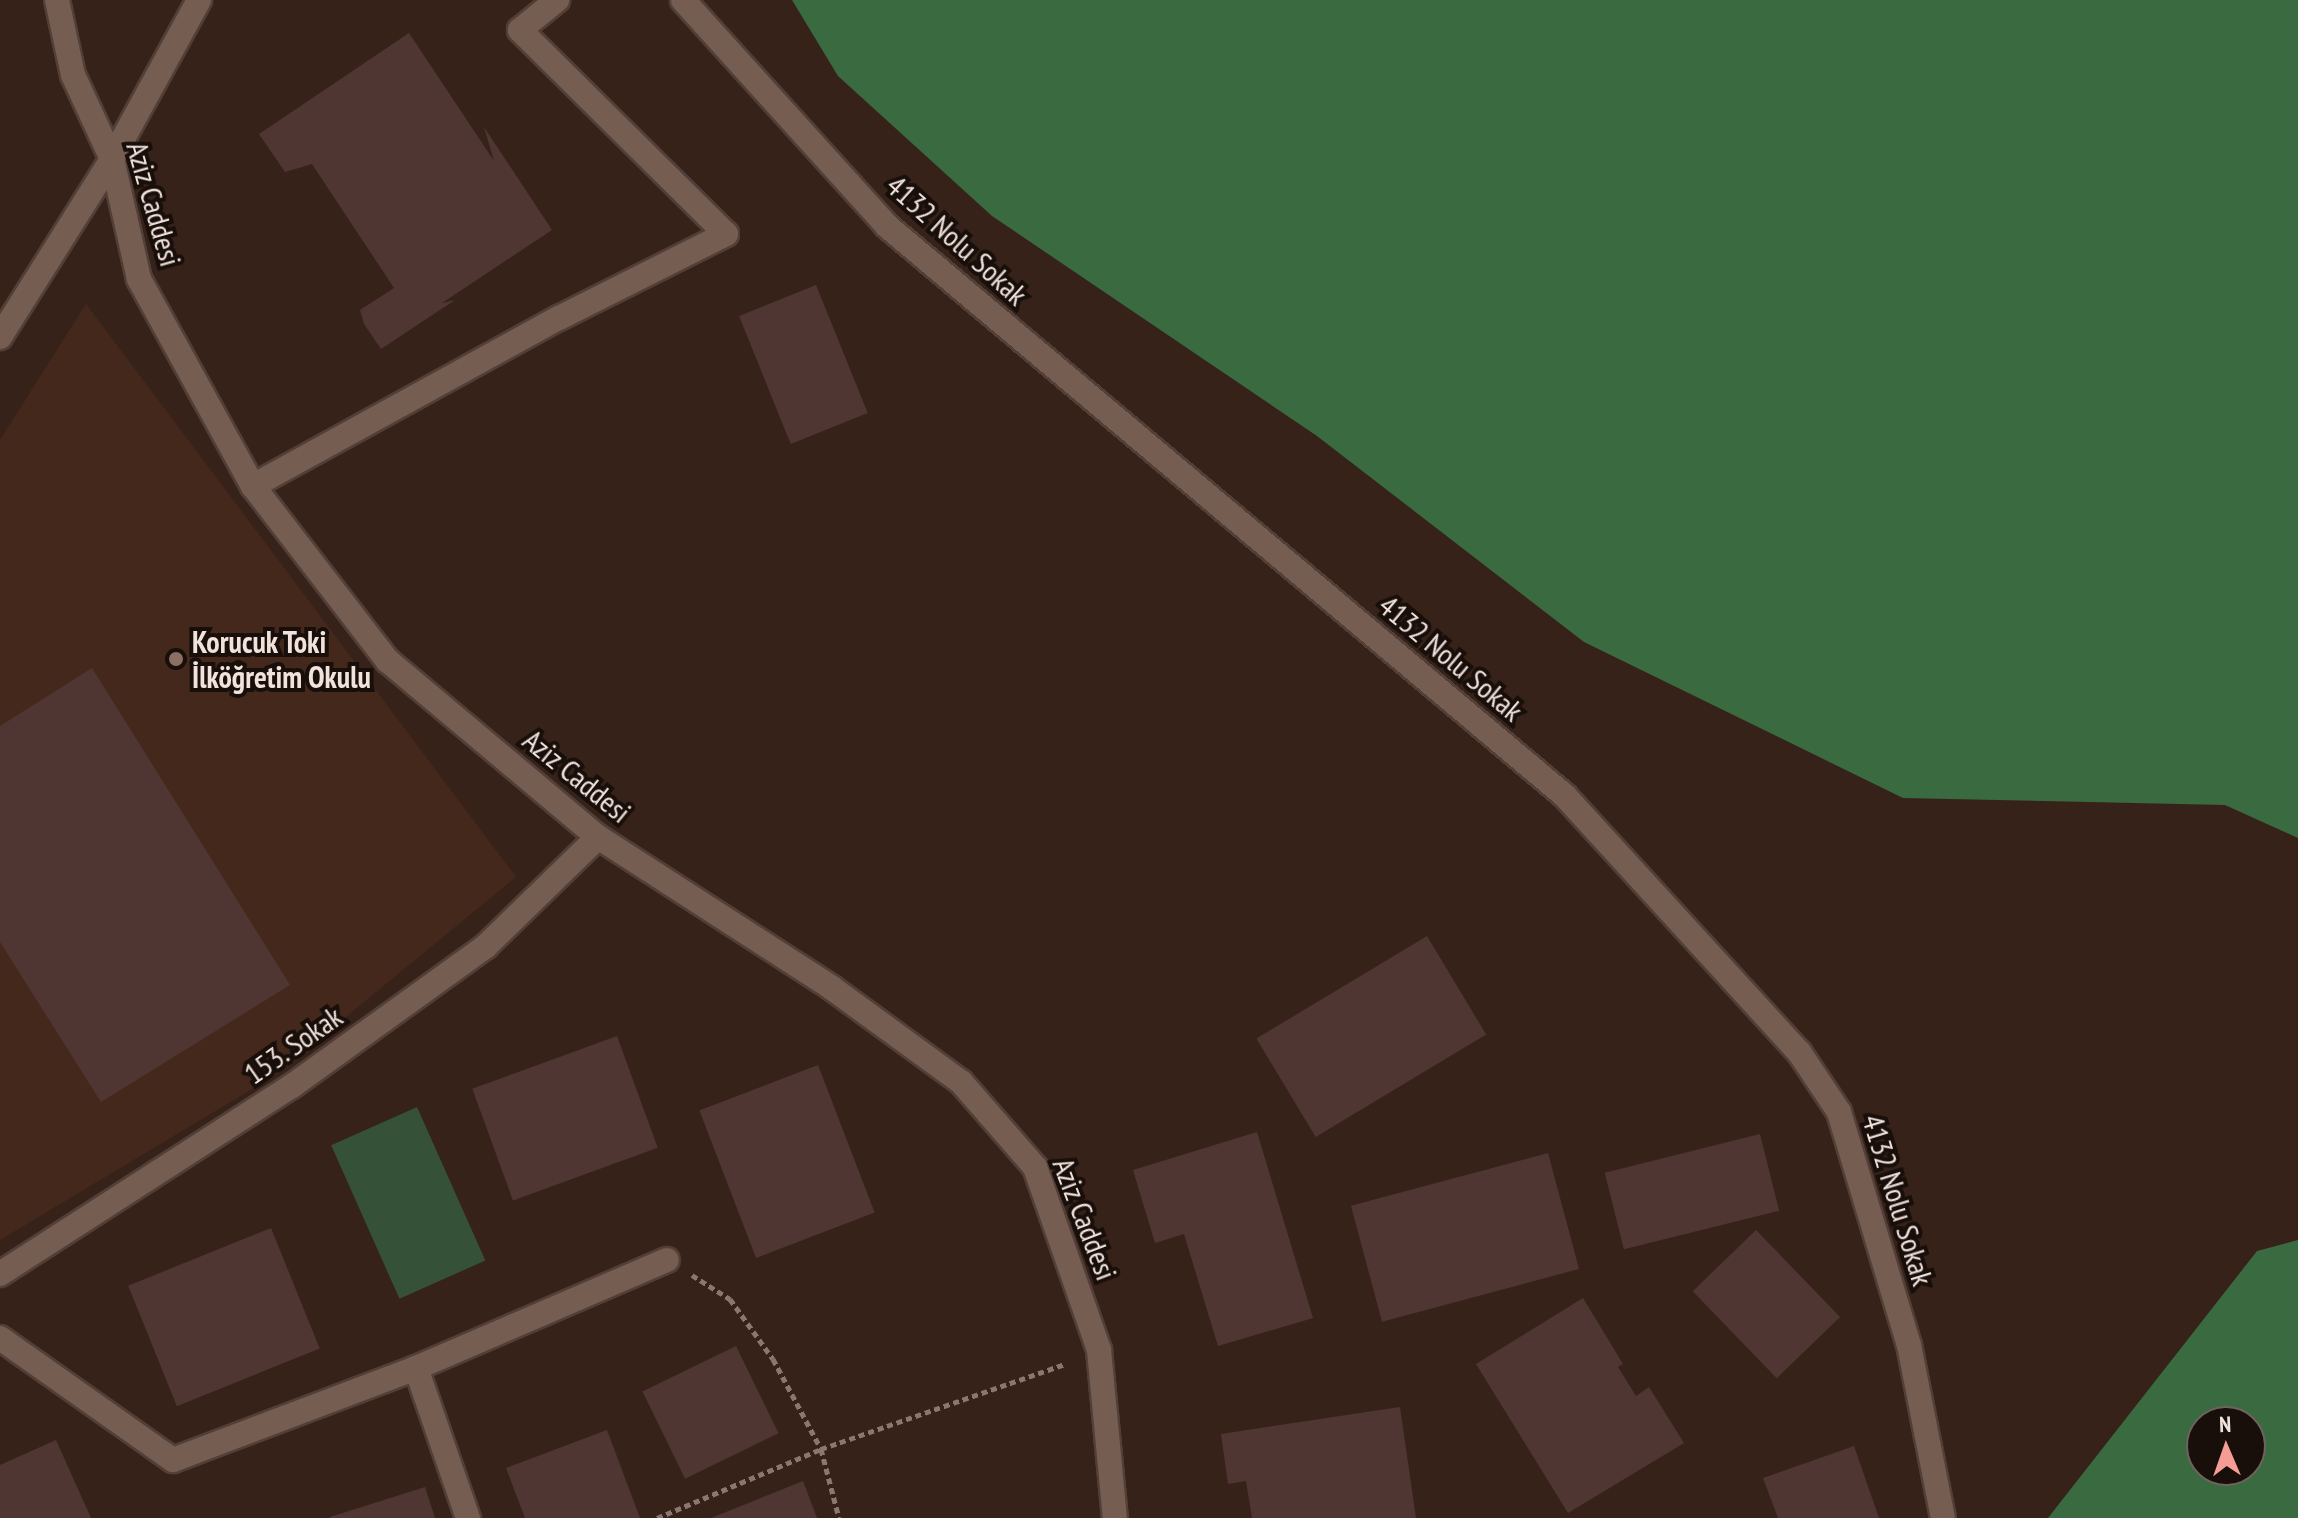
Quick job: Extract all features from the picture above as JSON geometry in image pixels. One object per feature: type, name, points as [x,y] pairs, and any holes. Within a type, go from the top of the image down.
[{"type":"street","name":"Aziz Caddesi","points":[[57,0],[73,75],[112,159],[139,279],[253,486],[388,661],[598,837],[832,988],[961,1082],[1035,1167],[1099,1350],[1115,1518]]},
{"type":"street","points":[[0,337],[112,159],[199,0]]},
{"type":"street","points":[[253,486],[559,318],[726,234],[520,30],[557,0]]},
{"type":"street","name":"4132 Nolu Sokak","points":[[683,0],[887,226],[1565,796],[1799,1052],[1839,1112],[1909,1345],[1943,1518]]},
{"type":"street","name":"153. Sokak","points":[[0,1274],[292,1086],[486,946],[598,837]]},
{"type":"street","points":[[0,1338],[173,1460],[416,1368],[667,1260]]},
{"type":"street","points":[[416,1368],[468,1518]]},
{"type":"path","points":[[667,1260],[730,1299],[773,1359],[821,1449],[839,1518]]},
{"type":"path","points":[[657,1518],[821,1449],[1065,1364]]},
{"type":"shaded area","name":"Korucuk Toki İlköğretim Okulu","points":[[86,304],[516,877],[274,1076],[0,1240],[0,440]]},
{"type":"green space","points":[[792,0],[2298,0],[2298,838],[2225,805],[1903,798],[1584,642],[1317,436],[992,216],[838,76]]},
{"type":"green space","points":[[417,1107],[485,1260],[399,1299],[331,1145]]},
{"type":"green space","points":[[2298,1240],[2298,1518],[2048,1518],[2257,1251]]},
{"type":"building","points":[[409,33],[494,161],[484,127],[552,230],[442,303],[455,300],[381,349],[364,324],[360,310],[394,288],[312,164],[285,172],[259,134]]},
{"type":"building","points":[[816,285],[868,413],[791,444],[739,316]]},
{"type":"building","points":[[92,668],[290,985],[101,1102],[0,942],[0,726]]},
{"type":"building","points":[[1427,936],[1486,1035],[1316,1137],[1256,1038]]},
{"type":"building","points":[[617,1036],[658,1148],[513,1200],[472,1089]]},
{"type":"building","points":[[818,1065],[875,1213],[756,1258],[699,1111]]},
{"type":"building","points":[[1257,1132],[1313,1318],[1218,1346],[1184,1234],[1155,1243],[1133,1170]]},
{"type":"building","points":[[1760,1134],[1779,1211],[1624,1249],[1605,1173]]},
{"type":"building","points":[[1548,1153],[1579,1269],[1382,1322],[1351,1206]]},
{"type":"building","points":[[271,1228],[320,1349],[177,1406],[128,1286]]},
{"type":"building","points":[[1756,1230],[1840,1317],[1777,1378],[1693,1291]]},
{"type":"building","points":[[1583,1298],[1623,1364],[1618,1367],[1636,1396],[1649,1387],[1684,1443],[1568,1513],[1476,1364]]},
{"type":"building","points":[[736,1346],[779,1433],[685,1479],[643,1392]]},
{"type":"building","points":[[1400,1407],[1416,1518],[1252,1518],[1246,1481],[1228,1484],[1221,1434]]},
{"type":"building","points":[[607,1430],[640,1518],[525,1518],[506,1468]]},
{"type":"building","points":[[56,1440],[91,1518],[0,1518],[0,1465]]},
{"type":"building","points":[[1854,1446],[1879,1518],[1778,1518],[1763,1478]]},
{"type":"building","points":[[803,1481],[817,1518],[711,1518]]},
{"type":"building","points":[[425,1487],[435,1518],[330,1518],[330,1517]]},
{"type":"place","name":"Korucuk Toki İlköğretim Okulu","points":[[176,659]]}]
